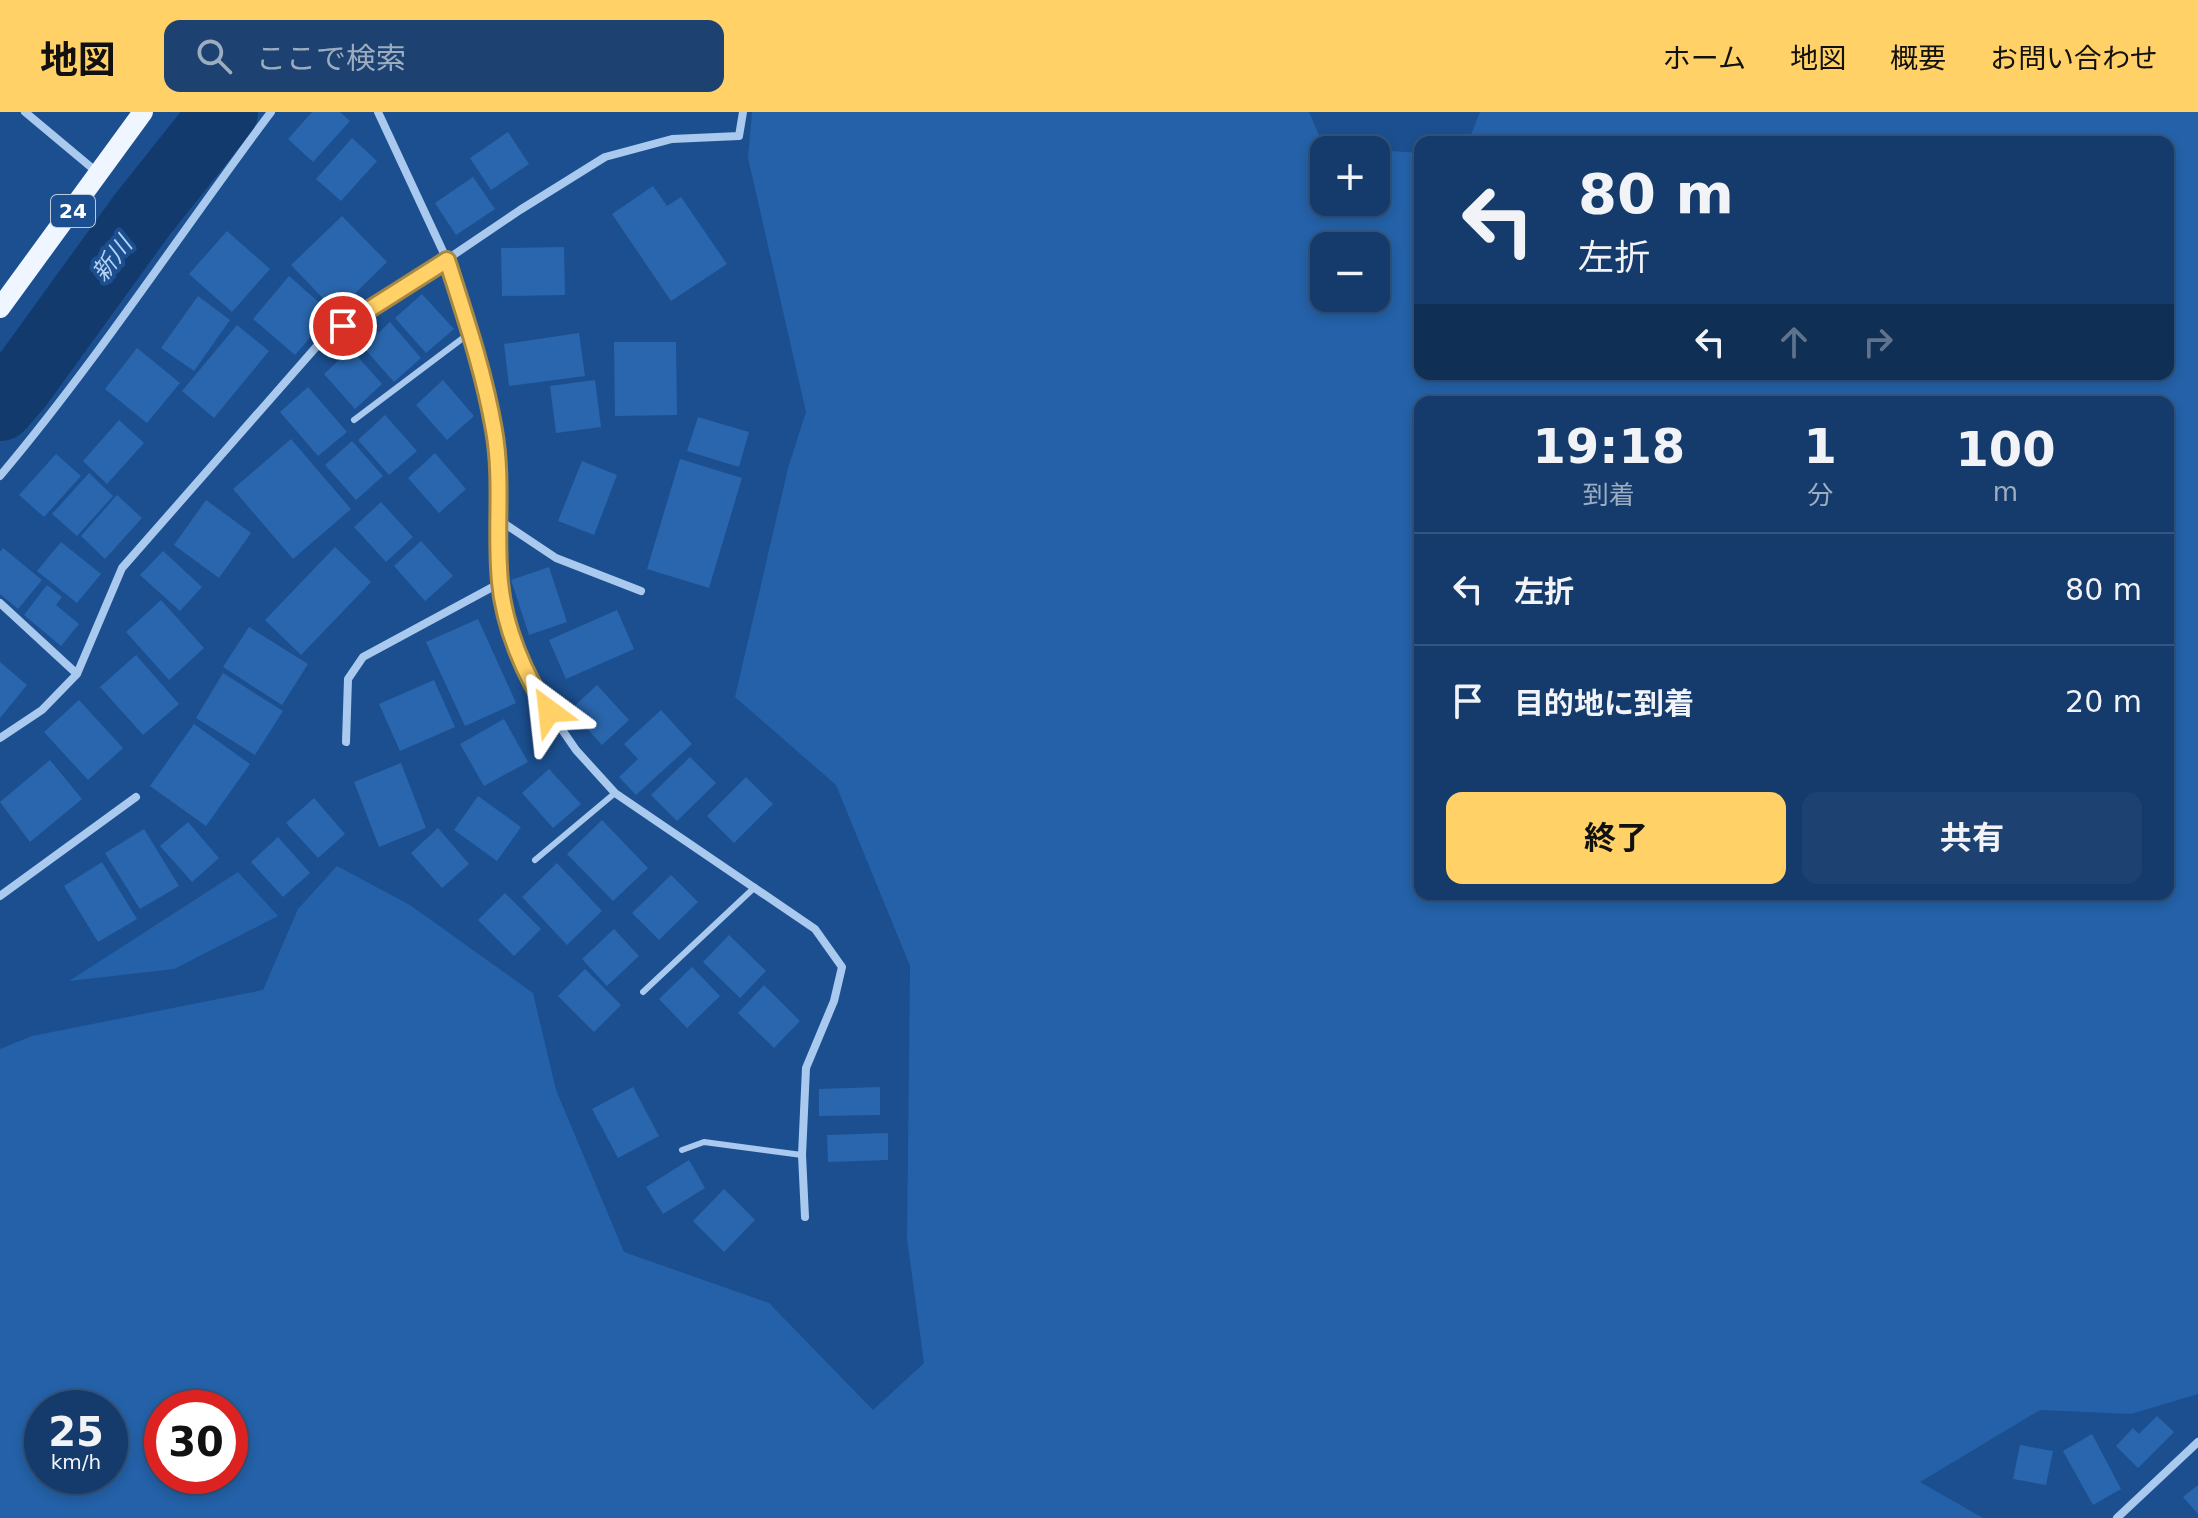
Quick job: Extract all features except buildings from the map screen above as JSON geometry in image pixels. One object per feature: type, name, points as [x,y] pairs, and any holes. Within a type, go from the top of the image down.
[{"type":"main road","name":"24","points":[[0,308],[143,112]]},
{"type":"street","points":[[25,112],[100,174]]},
{"type":"street","points":[[0,476],[53,414],[190,220],[271,112]]},
{"type":"street","points":[[378,112],[447,260],[471,332],[494,432],[500,583],[511,634],[536,692],[576,750],[615,793],[815,929],[842,967],[834,1001],[806,1068],[802,1155],[805,1217]]},
{"type":"street","points":[[0,738],[42,710],[77,674],[122,568],[324,338],[605,157],[672,139],[739,136],[743,112]]},
{"type":"street","points":[[499,520],[556,558],[641,591]]},
{"type":"street","points":[[346,742],[348,679],[363,657],[500,583]]},
{"type":"street","points":[[0,603],[77,674]]},
{"type":"street","points":[[0,896],[136,797]]},
{"type":"street","points":[[2117,1518],[2198,1442]]},
{"type":"lane","points":[[354,420],[471,332]]},
{"type":"lane","points":[[535,860],[615,793]]},
{"type":"lane","points":[[643,992],[755,887]]},
{"type":"lane","points":[[682,1150],[704,1142],[802,1155]]},
{"type":"shaded area","points":[[752,112],[1309,112],[1319,136],[1310,136],[1310,216],[1390,216],[1390,151],[1414,153],[1414,380],[2174,380],[2174,136],[1470,136],[1480,112],[2198,112],[2198,1394],[2131,1414],[2040,1410],[1920,1482],[1983,1518],[0,1518],[0,1049],[32,1036],[263,990],[298,909],[337,866],[410,905],[533,993],[556,1090],[624,1252],[769,1303],[873,1410],[924,1363],[907,1239],[910,966],[836,785],[735,697],[788,468],[806,412],[748,158]]},
{"type":"shaded area","points":[[238,872],[278,916],[174,969],[69,981]]},
{"type":"waterway","name":"新川","points":[[0,407],[142,215],[224,112]]},
{"type":"route","points":[[343,326],[447,260],[471,332],[494,432],[500,583],[511,634],[536,692],[549,711]]}]
